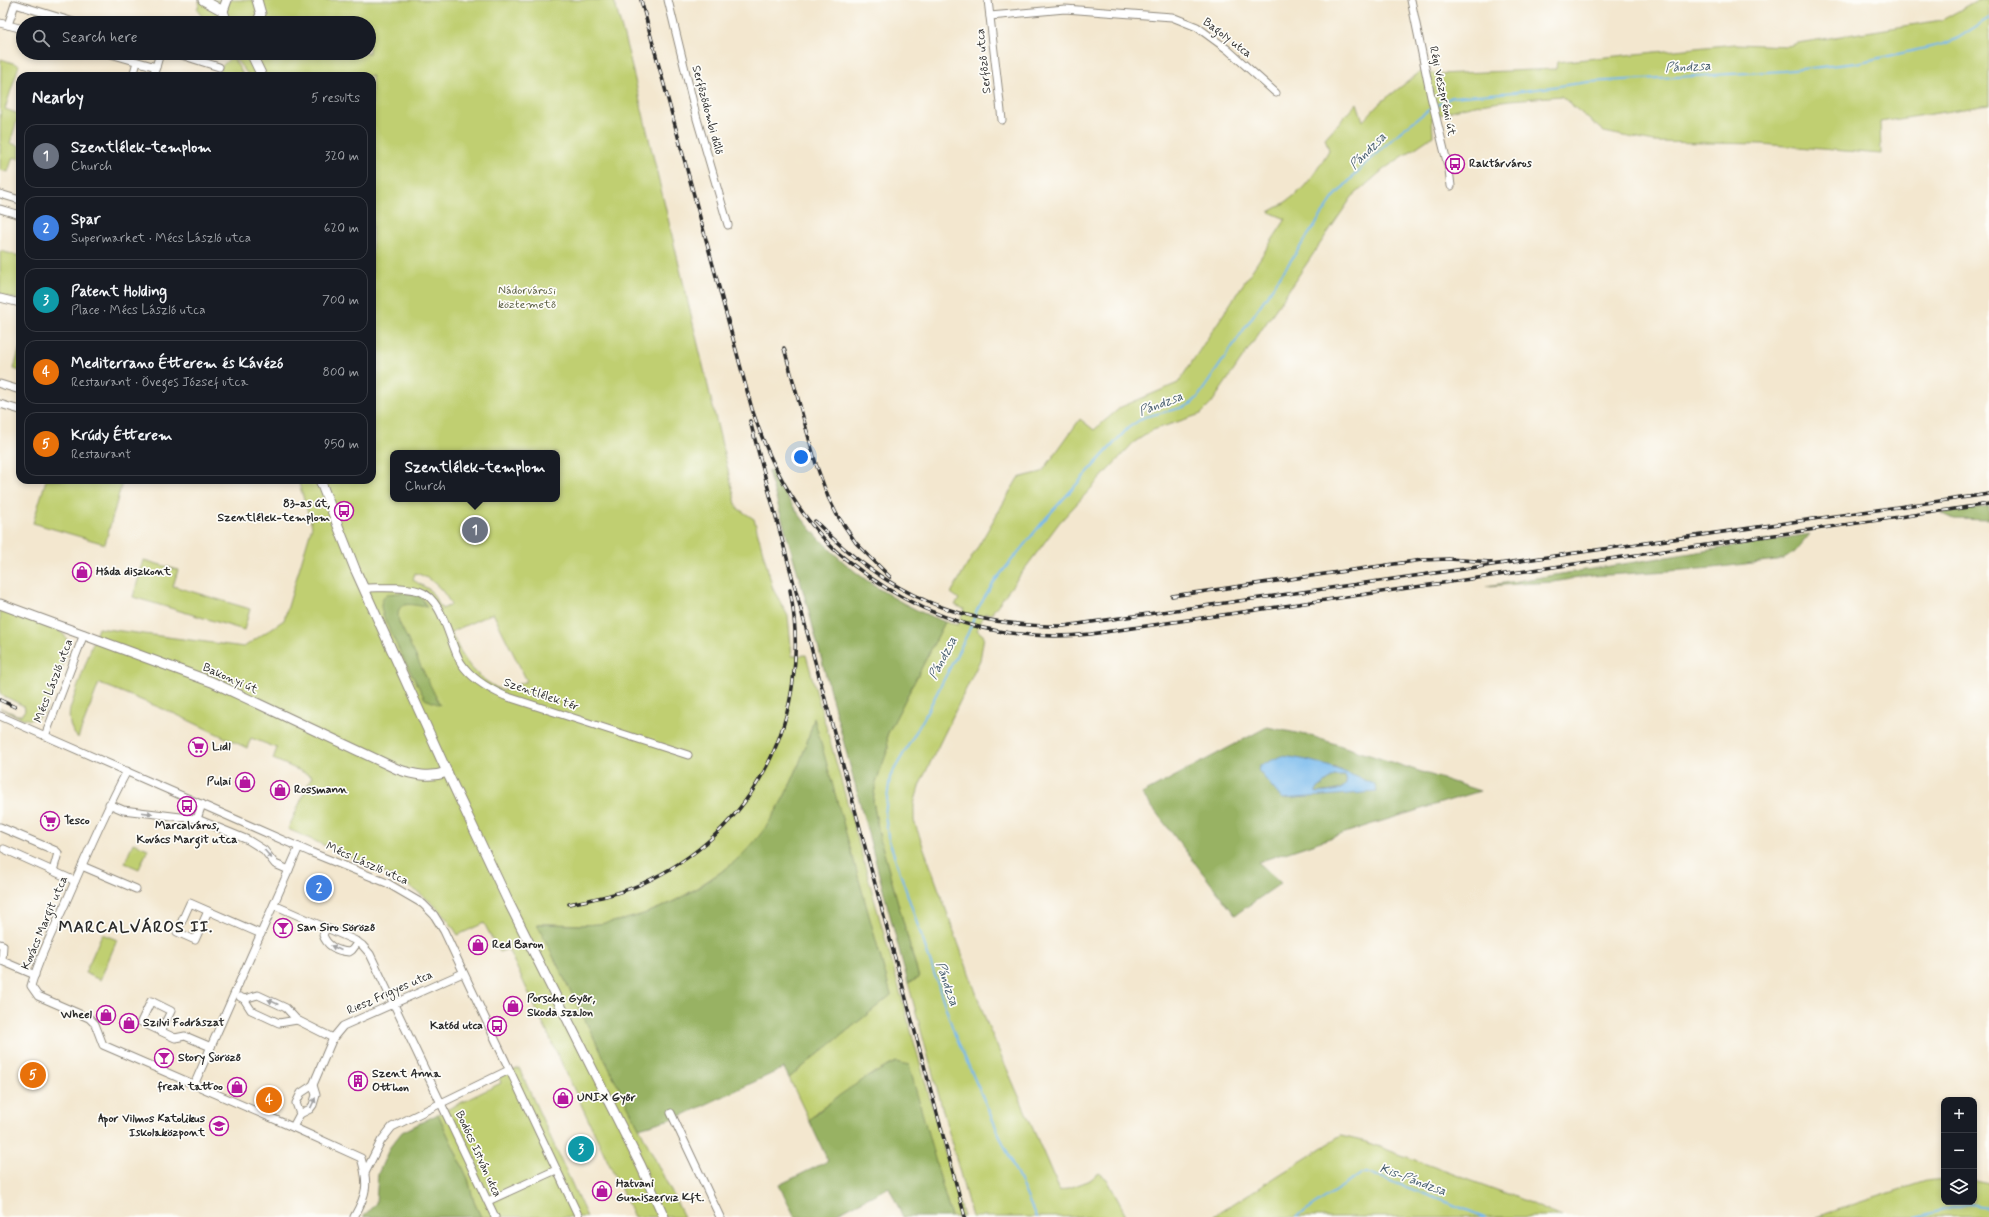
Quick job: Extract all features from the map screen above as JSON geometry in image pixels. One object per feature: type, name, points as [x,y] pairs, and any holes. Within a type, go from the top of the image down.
[{"type":"main road","points":[[203,0],[223,11]]},
{"type":"main road","points":[[225,16],[223,11],[227,0]]},
{"type":"main road","points":[[257,0],[261,14],[260,16]]},
{"type":"main road","points":[[254,60],[260,72]]},
{"type":"main road","points":[[259,60],[261,72]]},
{"type":"main road","points":[[322,484],[364,588],[447,772],[507,899],[664,1217]]},
{"type":"main road","name":"Bakonyi út","points":[[0,604],[212,682],[397,769],[418,775],[438,775],[447,772]]},
{"type":"street","name":"Serfőződombi dűlő","points":[[668,0],[697,119],[728,225]]},
{"type":"street","name":"Serfőző utca","points":[[988,0],[1002,120]]},
{"type":"street","name":"Régi Veszprémi út","points":[[1411,0],[1431,97],[1449,170],[1451,186]]},
{"type":"street","points":[[8,25],[15,4],[54,16]]},
{"type":"street","name":"Bagoly utca","points":[[990,16],[1065,9],[1172,17],[1196,27],[1227,49],[1276,93]]},
{"type":"street","points":[[0,22],[16,27]]},
{"type":"street","points":[[130,60],[156,67]]},
{"type":"street","points":[[154,72],[158,60]]},
{"type":"street","points":[[196,60],[219,67]]},
{"type":"street","points":[[134,72],[137,62]]},
{"type":"street","points":[[0,194],[16,199]]},
{"type":"street","points":[[0,209],[16,214]]},
{"type":"street","points":[[0,298],[16,302]]},
{"type":"street","points":[[0,384],[16,389]]},
{"type":"street","points":[[0,404],[16,409]]},
{"type":"street","name":"Szentlélek tér","points":[[364,588],[400,588],[420,591],[427,596],[439,610],[462,663],[472,674],[493,690],[505,696],[688,755]]},
{"type":"street","name":"Mécs László utca","points":[[45,736],[84,634]]},
{"type":"street","name":"Mécs László utca","points":[[0,716],[299,847],[387,883],[423,904],[439,922],[579,1217]]},
{"type":"street","name":"Kovács Margit utca","points":[[127,771],[109,804],[31,986],[38,996],[89,1018],[95,1024],[103,1046],[194,1085]]},
{"type":"street","points":[[109,804],[123,810],[197,819],[248,840],[264,850],[275,864],[289,870]]},
{"type":"street","points":[[197,819],[202,804]]},
{"type":"street","points":[[0,827],[56,851],[58,854],[53,871]]},
{"type":"street","points":[[299,847],[194,1085],[361,1158],[367,1184],[364,1200],[354,1217]]},
{"type":"street","points":[[4,849],[75,881]]},
{"type":"street","name":"Kovács Margit utca","points":[[82,866],[136,889]]},
{"type":"street","points":[[208,911],[195,940],[178,932],[190,903],[261,934]]},
{"type":"street","points":[[274,905],[358,942],[349,952],[331,947],[322,935],[326,928]]},
{"type":"street","name":"Bodócs István utca","points":[[358,942],[370,954],[495,1217]]},
{"type":"street","points":[[0,944],[4,945],[2,961],[35,975]]},
{"type":"street","name":"Riesz Frigyes utca","points":[[300,1114],[296,1103],[301,1093],[313,1085],[333,1038],[342,1026],[463,973]]},
{"type":"street","points":[[235,995],[244,999],[251,1010],[279,1023],[297,1020]]},
{"type":"street","points":[[244,999],[258,995],[286,1008],[297,1020],[333,1038]]},
{"type":"street","points":[[161,1031],[171,1011],[151,1001],[141,1022],[175,1038],[185,1036],[211,1047]]},
{"type":"street","points":[[365,1173],[381,1142],[392,1126],[441,1101],[509,1070]]},
{"type":"street","name":"Riesz Frigyes utca","points":[[293,1127],[300,1114],[310,1110],[313,1106],[316,1095],[313,1085]]},
{"type":"street","points":[[671,1113],[720,1217]]},
{"type":"street","points":[[488,1202],[556,1170]]},
{"type":"green space","name":"Nádorvárosi köztemető","points":[[200,0],[614,0],[629,55],[737,508],[754,519],[773,589],[788,616],[792,656],[806,655],[963,1217],[951,1217],[908,1065],[875,1072],[818,1111],[809,1120],[789,1078],[891,995],[814,719],[802,757],[784,797],[762,834],[731,866],[667,905],[627,919],[582,925],[537,924],[684,1217],[634,1217],[508,949],[499,952],[484,923],[458,935],[438,909],[414,889],[387,874],[288,829],[312,776],[273,759],[277,748],[251,738],[247,748],[173,713],[99,683],[78,738],[73,732],[69,717],[70,709],[98,628],[244,647],[284,620],[312,526],[299,484],[376,484],[376,72],[246,72],[236,60],[376,60],[376,16],[202,16],[197,10]],"holes":[[[415,573],[427,578],[437,585],[451,605],[442,609],[430,590],[413,580]],[[493,613],[527,681],[502,691],[470,667],[460,652],[451,632]]]},
{"type":"green space","points":[[1978,0],[1989,0],[1989,105],[1880,122],[1881,154],[1762,144],[1654,142],[1604,132],[1561,96],[1479,104],[1432,118],[1433,136],[1384,169],[1352,197],[1211,404],[1201,414],[1153,430],[1133,443],[1059,523],[991,614],[985,613],[977,630],[984,636],[980,660],[920,784],[914,804],[914,821],[987,1023],[1060,1191],[1090,1180],[1099,1173],[1107,1179],[1127,1217],[972,1217],[908,983],[919,978],[880,839],[873,801],[876,782],[888,749],[887,735],[945,622],[958,625],[964,609],[955,605],[959,599],[951,593],[1018,478],[1042,472],[1080,419],[1094,430],[1121,407],[1178,383],[1286,219],[1269,212],[1290,199],[1310,179],[1329,150],[1325,138],[1357,103],[1363,121],[1380,103],[1420,72],[1437,74],[1556,69],[1557,62],[1735,44],[1788,46],[1798,43],[1942,20]]},
{"type":"green space","points":[[1,59],[19,65],[5,109],[16,113],[16,124],[10,143],[16,145],[16,158],[13,157],[8,172],[0,170]]},
{"type":"green space","points":[[228,60],[234,60],[242,72],[219,72],[221,67]]},
{"type":"green space","points":[[0,251],[16,255],[16,299],[0,295]]},
{"type":"green space","points":[[771,470],[786,496],[803,520],[844,562],[891,596],[945,622],[887,735],[888,749],[876,782],[873,801],[880,839],[919,978],[908,983],[806,601],[768,471]]},
{"type":"green space","points":[[45,484],[122,484],[105,544],[33,523]]},
{"type":"green space","points":[[1989,506],[1989,520],[1954,519],[1941,513]]},
{"type":"green space","points":[[1810,534],[1795,552],[1784,559],[1713,568],[1592,576],[1553,582],[1486,586]]},
{"type":"green space","points":[[144,560],[178,570],[173,586],[250,609],[244,630],[133,597]]},
{"type":"green space","points":[[387,594],[419,594],[427,607],[410,605],[402,606],[399,609],[398,614],[399,622],[440,705],[425,699],[386,623],[382,612],[382,601]]},
{"type":"green space","points":[[0,608],[58,630],[66,637],[67,640],[67,654],[45,711],[35,719],[18,717],[0,708],[17,715],[21,715],[25,710],[24,706],[0,694]]},
{"type":"green space","points":[[814,718],[891,995],[789,1078],[784,1068],[681,1116],[639,1128],[537,924],[598,924],[626,919],[665,906],[690,893],[726,868],[749,848],[774,815],[794,777],[809,737]]},
{"type":"green space","points":[[1267,727],[1311,736],[1480,791],[1366,826],[1258,862],[1281,883],[1235,915],[1142,794]],"holes":[[[1334,767],[1377,791],[1282,799]]]},
{"type":"green space","points":[[1334,776],[1345,776],[1345,785],[1342,788],[1316,793],[1316,790]]},
{"type":"green space","points":[[133,843],[148,849],[139,869],[125,863]]},
{"type":"green space","points":[[102,934],[117,940],[100,980],[85,973]]},
{"type":"green space","points":[[896,1062],[909,1065],[951,1217],[903,1217],[889,1187],[830,1217],[795,1217],[779,1185],[828,1161],[809,1120],[850,1088]]},
{"type":"green space","points":[[519,1068],[587,1217],[481,1217],[474,1202],[468,1179],[438,1114],[501,1083],[499,1077]]},
{"type":"green space","points":[[438,1114],[468,1179],[474,1202],[481,1217],[363,1217],[376,1203],[378,1174],[390,1147],[402,1132]]},
{"type":"green space","points":[[1341,1136],[1366,1142],[1513,1196],[1562,1217],[1212,1217]]},
{"type":"green space","points":[[1941,1179],[1941,1205],[1977,1205],[1977,1181],[1989,1183],[1989,1217],[1816,1217],[1926,1181]]},
{"type":"water","points":[[1281,756],[1306,760],[1329,766],[1374,784],[1377,792],[1282,799],[1258,770],[1260,766]],"holes":[[[1334,776],[1345,776],[1346,781],[1342,788],[1316,793],[1316,790]]]},
{"type":"waterway","name":"Pándzsa","points":[[1435,106],[1452,97],[1515,92],[1588,82],[1784,71],[1856,63],[1944,44],[1958,38],[1989,18]]},
{"type":"waterway","name":"Pándzsa","points":[[1036,1217],[955,1035],[888,837],[885,814],[890,777],[924,718],[968,633],[977,610],[994,582],[1046,518],[1128,428],[1144,417],[1184,407],[1192,403],[1198,397],[1334,197],[1366,163],[1401,131],[1431,108]]},
{"type":"waterway","name":"Kis-Pándzsa","points":[[1296,1217],[1361,1174],[1372,1174],[1485,1217]]},
{"type":"waterway","name":"Kis-Pándzsa","points":[[1916,1217],[1968,1204],[1989,1207]]},
{"type":"railway","points":[[641,0],[752,409],[758,428],[773,463],[802,512],[837,552],[871,578],[896,594],[949,618],[1004,632],[1062,636],[1091,634],[1989,504]]},
{"type":"railway","points":[[784,348],[816,464],[828,497],[837,515],[856,543],[890,577]]},
{"type":"railway","points":[[750,421],[965,1217]]},
{"type":"railway","points":[[815,521],[842,547],[870,569],[898,587],[928,602],[959,613],[992,620],[1027,625],[1064,626],[1989,494]]},
{"type":"railway","points":[[1172,596],[1422,560],[1449,559],[1491,562]]},
{"type":"railway","points":[[569,904],[604,896],[639,885],[680,863],[715,835],[745,802],[767,765],[784,724],[793,681],[795,636],[790,590]]},
{"type":"railway","points":[[0,700],[15,707]]},
{"type":"place","name":"Raktárváros","points":[[1455,164]]},
{"type":"place","name":"83-as út, Szentlélek-templom","points":[[344,511]]},
{"type":"place","name":"Szentlélek-templom","points":[[475,530]]},
{"type":"place","name":"Háda diszkont","points":[[82,572]]},
{"type":"place","name":"Lidl","points":[[198,747]]},
{"type":"place","name":"Pulai","points":[[245,782]]},
{"type":"place","name":"Rossmann","points":[[280,790]]},
{"type":"place","name":"Marcalváros, Kovács Margit utca","points":[[187,806]]},
{"type":"place","name":"Tesco","points":[[50,821]]},
{"type":"place","name":"Spar","points":[[319,888]]},
{"type":"place","name":"San Siro Söröző","points":[[283,928]]},
{"type":"place","name":"Red Baron","points":[[478,945]]},
{"type":"place","name":"Porsche Győr, Skoda szalon","points":[[513,1006]]},
{"type":"place","name":"Wheel","points":[[106,1015]]},
{"type":"place","name":"Szilvi Fodrászat","points":[[129,1023]]},
{"type":"place","name":"Katód utca","points":[[497,1026]]},
{"type":"place","name":"Story Söröző","points":[[164,1058]]},
{"type":"place","name":"Krúdy Étterem","points":[[33,1075]]},
{"type":"place","name":"Szent Anna Otthon","points":[[358,1081]]},
{"type":"place","name":"freak tattoo","points":[[237,1087]]},
{"type":"place","name":"UNIX Győr","points":[[563,1098]]},
{"type":"place","name":"Mediterrano Étterem és Kávézó","points":[[269,1100]]},
{"type":"place","name":"Apor Vilmos Katolikus Iskolaközpont","points":[[219,1126]]},
{"type":"place","name":"Patent Holding","points":[[581,1149]]},
{"type":"place","name":"Hatvani Gumiszerviz Kft.","points":[[602,1191]]},
{"type":"district","name":"MARCALVÁROS II.","points":[[136,927]]}]
